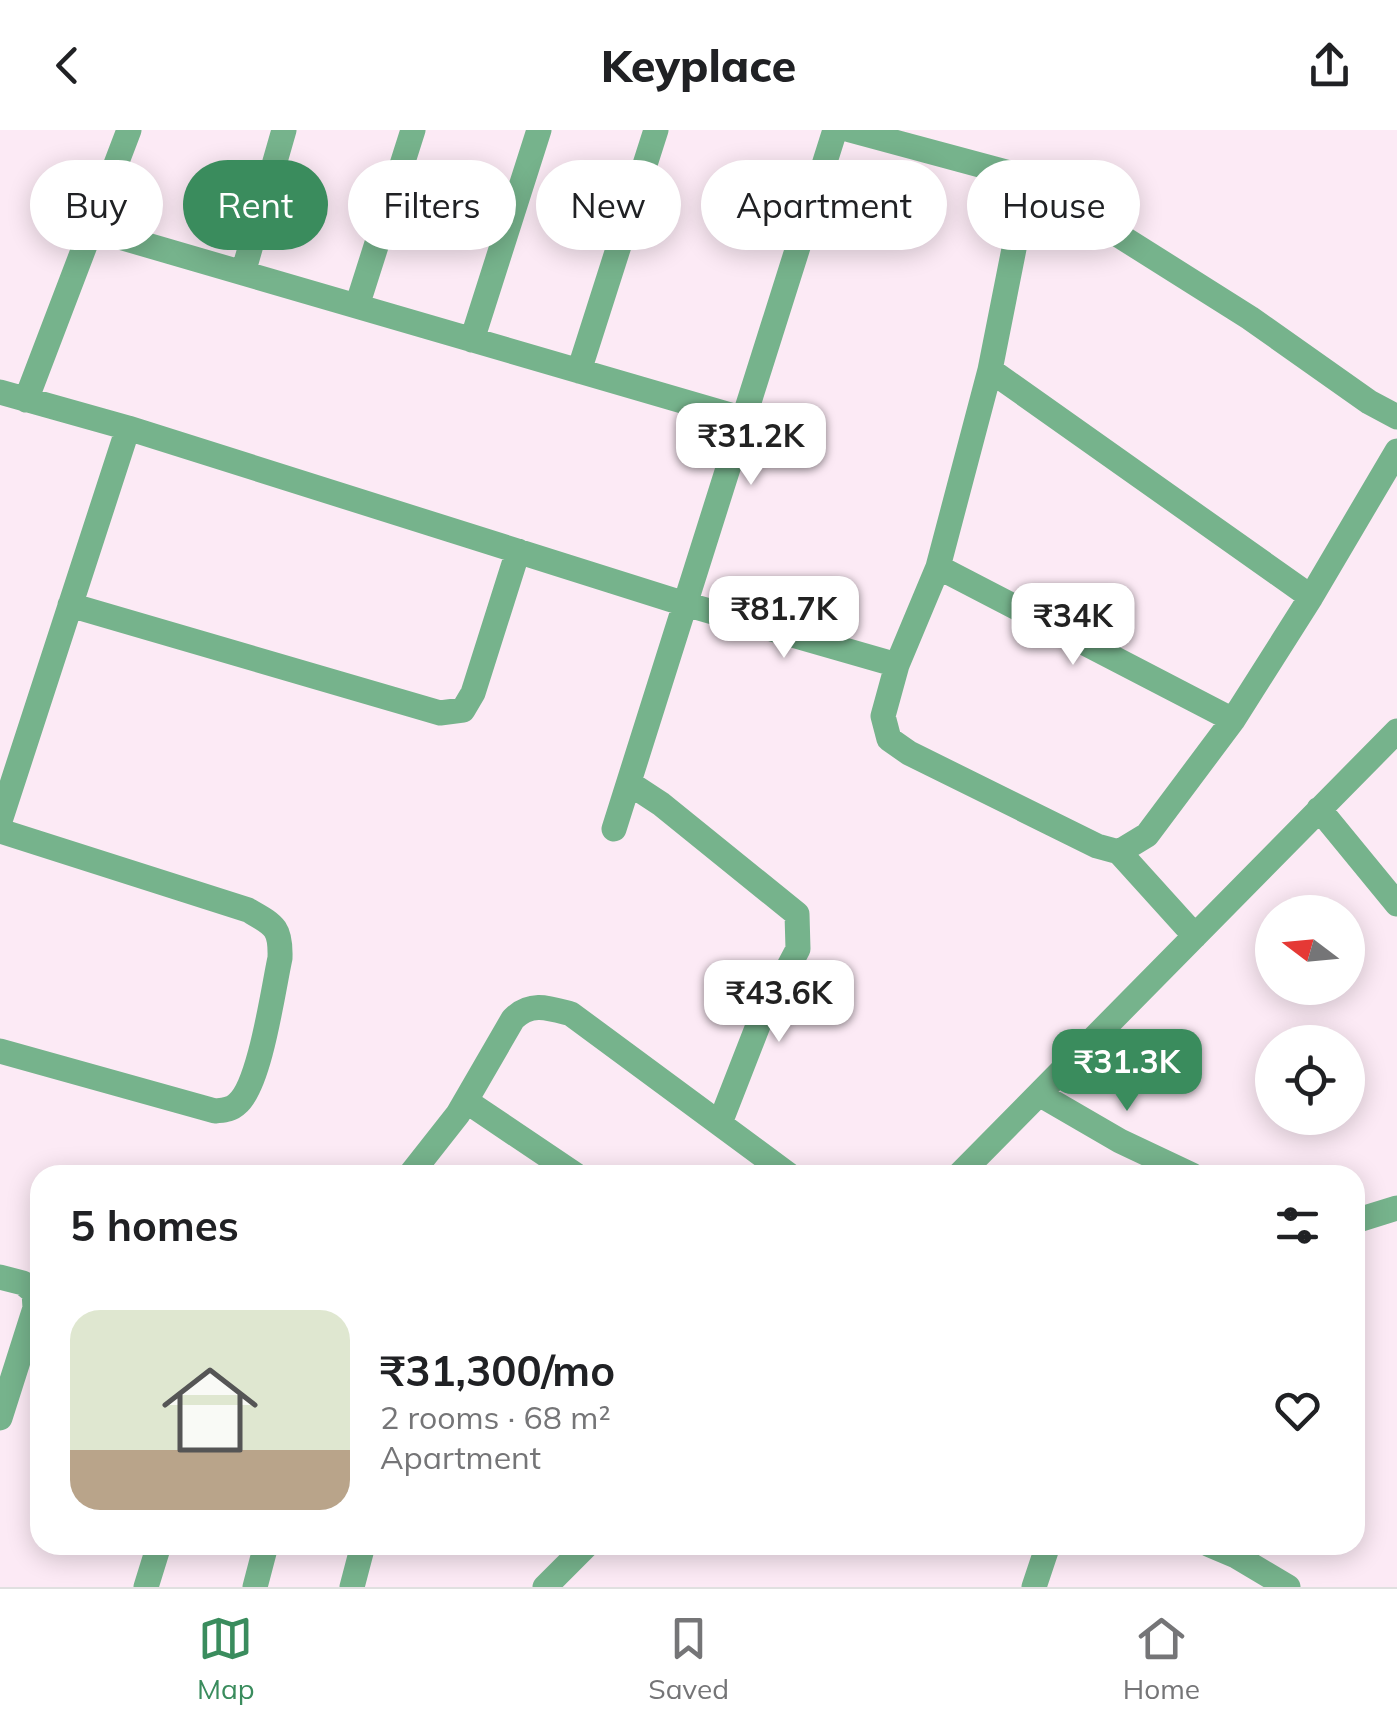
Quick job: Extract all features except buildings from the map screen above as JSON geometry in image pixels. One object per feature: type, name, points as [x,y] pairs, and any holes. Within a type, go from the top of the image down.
[{"type":"street","points":[[118,160],[129,130]]},
{"type":"street","points":[[243,273],[284,130]]},
{"type":"street","points":[[357,306],[412,130]]},
{"type":"street","points":[[472,340],[538,130]]},
{"type":"street","points":[[579,371],[656,130]]},
{"type":"street","points":[[614,829],[835,130]]},
{"type":"street","points":[[850,130],[967,162]]},
{"type":"street","points":[[1140,249],[1397,417]]},
{"type":"street","points":[[26,400],[84,250]]},
{"type":"street","points":[[163,250],[744,419]]},
{"type":"street","points":[[1014,250],[990,370],[938,567],[897,665],[883,716],[889,739],[909,753],[1096,846],[1119,852],[1195,936]]},
{"type":"street","points":[[990,370],[1311,597]]},
{"type":"street","points":[[0,392],[128,428],[686,604],[897,665]]},
{"type":"street","points":[[0,821],[128,428]]},
{"type":"street","points":[[1119,852],[1147,835],[1233,720],[1397,451]]},
{"type":"street","points":[[70,605],[440,713],[463,710],[472,694],[518,552]]},
{"type":"street","points":[[938,567],[1233,720]]},
{"type":"street","points":[[969,1165],[1319,810],[1394,740]]},
{"type":"street","points":[[629,783],[661,804],[797,914],[798,949],[746,1053],[720,1123]]},
{"type":"street","points":[[1319,810],[1397,904]]},
{"type":"street","points":[[0,831],[248,910],[274,925],[281,940],[256,1072],[246,1096],[234,1108],[215,1112],[0,1050]]},
{"type":"street","points":[[418,1165],[466,1101],[513,1019],[535,1006],[571,1014],[776,1165]]},
{"type":"street","points":[[1039,1094],[1171,1165]]},
{"type":"street","points":[[466,1101],[561,1165]]},
{"type":"street","points":[[1365,1218],[1397,1208]]},
{"type":"street","points":[[0,1277],[30,1288]]},
{"type":"street","points":[[0,1418],[30,1324]]},
{"type":"street","points":[[146,1587],[156,1555]]},
{"type":"street","points":[[255,1587],[263,1555]]},
{"type":"street","points":[[352,1587],[360,1555]]},
{"type":"street","points":[[545,1587],[576,1555]]},
{"type":"street","points":[[1034,1587],[1045,1555]]},
{"type":"street","points":[[1234,1555],[1288,1587]]}]
